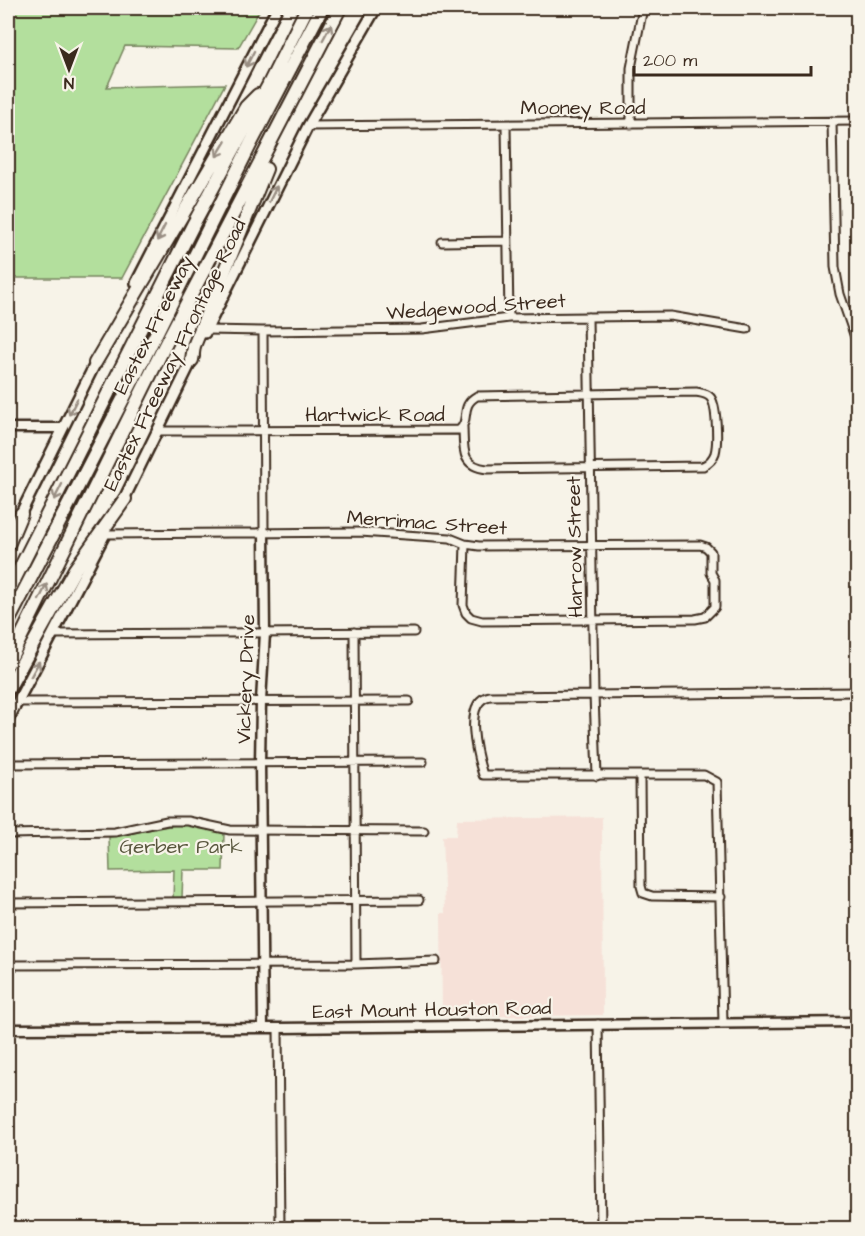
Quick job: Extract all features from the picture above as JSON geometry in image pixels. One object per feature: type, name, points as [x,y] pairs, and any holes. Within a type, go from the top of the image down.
[{"type":"highway","name":"Eastex Freeway","points":[[8,592],[194,223],[307,8]]},
{"type":"highway","points":[[8,622],[322,8]]},
{"type":"highway","name":"Eastex Freeway","points":[[8,663],[163,349],[340,8]]},
{"type":"highway","points":[[192,360],[194,346],[252,200],[314,56]]},
{"type":"highway","points":[[95,363],[246,107],[268,86]]},
{"type":"highway","points":[[8,689],[75,569],[125,500]]},
{"type":"highway","points":[[8,545],[21,514]]},
{"type":"main road","points":[[8,540],[62,428],[277,8]]},
{"type":"main road","name":"Eastex Freeway Frontage Road","points":[[8,720],[125,500],[308,126],[376,8]]},
{"type":"street","points":[[631,124],[631,68],[643,8]]},
{"type":"street","points":[[832,121],[835,267],[840,294],[858,346]]},
{"type":"street","name":"Mooney Road","points":[[308,126],[858,121]]},
{"type":"street","points":[[506,125],[509,318]]},
{"type":"street","points":[[442,242],[507,241]]},
{"type":"street","name":"Wedgewood Street","points":[[207,330],[422,329],[509,318],[670,316],[747,329]]},
{"type":"street","name":"Harrow Street","points":[[588,317],[597,776]]},
{"type":"street","name":"Vickery Drive","points":[[263,331],[265,633],[260,764],[263,1028]]},
{"type":"street","name":"Hartwick Road","points":[[157,431],[452,431],[463,427],[466,407],[470,400],[477,396],[704,393],[712,398],[715,410],[716,451],[709,464],[591,468]]},
{"type":"street","points":[[463,427],[464,454],[467,461],[477,468],[591,468]]},
{"type":"street","points":[[8,428],[62,428]]},
{"type":"street","name":"Merrimac Street","points":[[105,534],[360,532],[450,538],[465,544],[500,546],[689,544],[706,547],[711,552],[715,607],[709,615],[700,619],[593,619]]},
{"type":"street","points":[[465,544],[463,604],[466,613],[471,618],[482,621],[593,619]]},
{"type":"street","points":[[354,632],[356,964]]},
{"type":"street","points":[[54,634],[414,632]]},
{"type":"street","points":[[723,1023],[717,782],[704,775],[483,775],[475,749],[475,709],[480,699],[485,697],[858,692]]},
{"type":"street","points":[[17,702],[409,701]]},
{"type":"street","points":[[8,764],[423,762]]},
{"type":"street","points":[[640,776],[641,886],[643,893],[652,897],[721,897]]},
{"type":"street","points":[[8,834],[115,832],[128,831],[153,823],[178,821],[202,823],[230,830],[424,831]]},
{"type":"street","points":[[8,903],[419,900]]},
{"type":"street","points":[[8,965],[356,964],[436,961]]},
{"type":"street","name":"East Mount Houston Road","points":[[8,1029],[858,1022]]},
{"type":"street","points":[[598,1024],[601,1228]]},
{"type":"street","points":[[278,1028],[280,1228]]},
{"type":"shaded area","points":[[602,817],[603,1015],[442,1017],[441,913],[445,913],[442,836],[456,836],[457,819]]},
{"type":"green space","points":[[8,8],[261,8],[238,48],[125,46],[107,87],[225,84],[122,278],[8,278]]},
{"type":"green space","name":"Gerber Park","points":[[188,824],[224,833],[223,870],[183,870],[182,898],[173,899],[174,870],[110,871],[109,837]]}]
